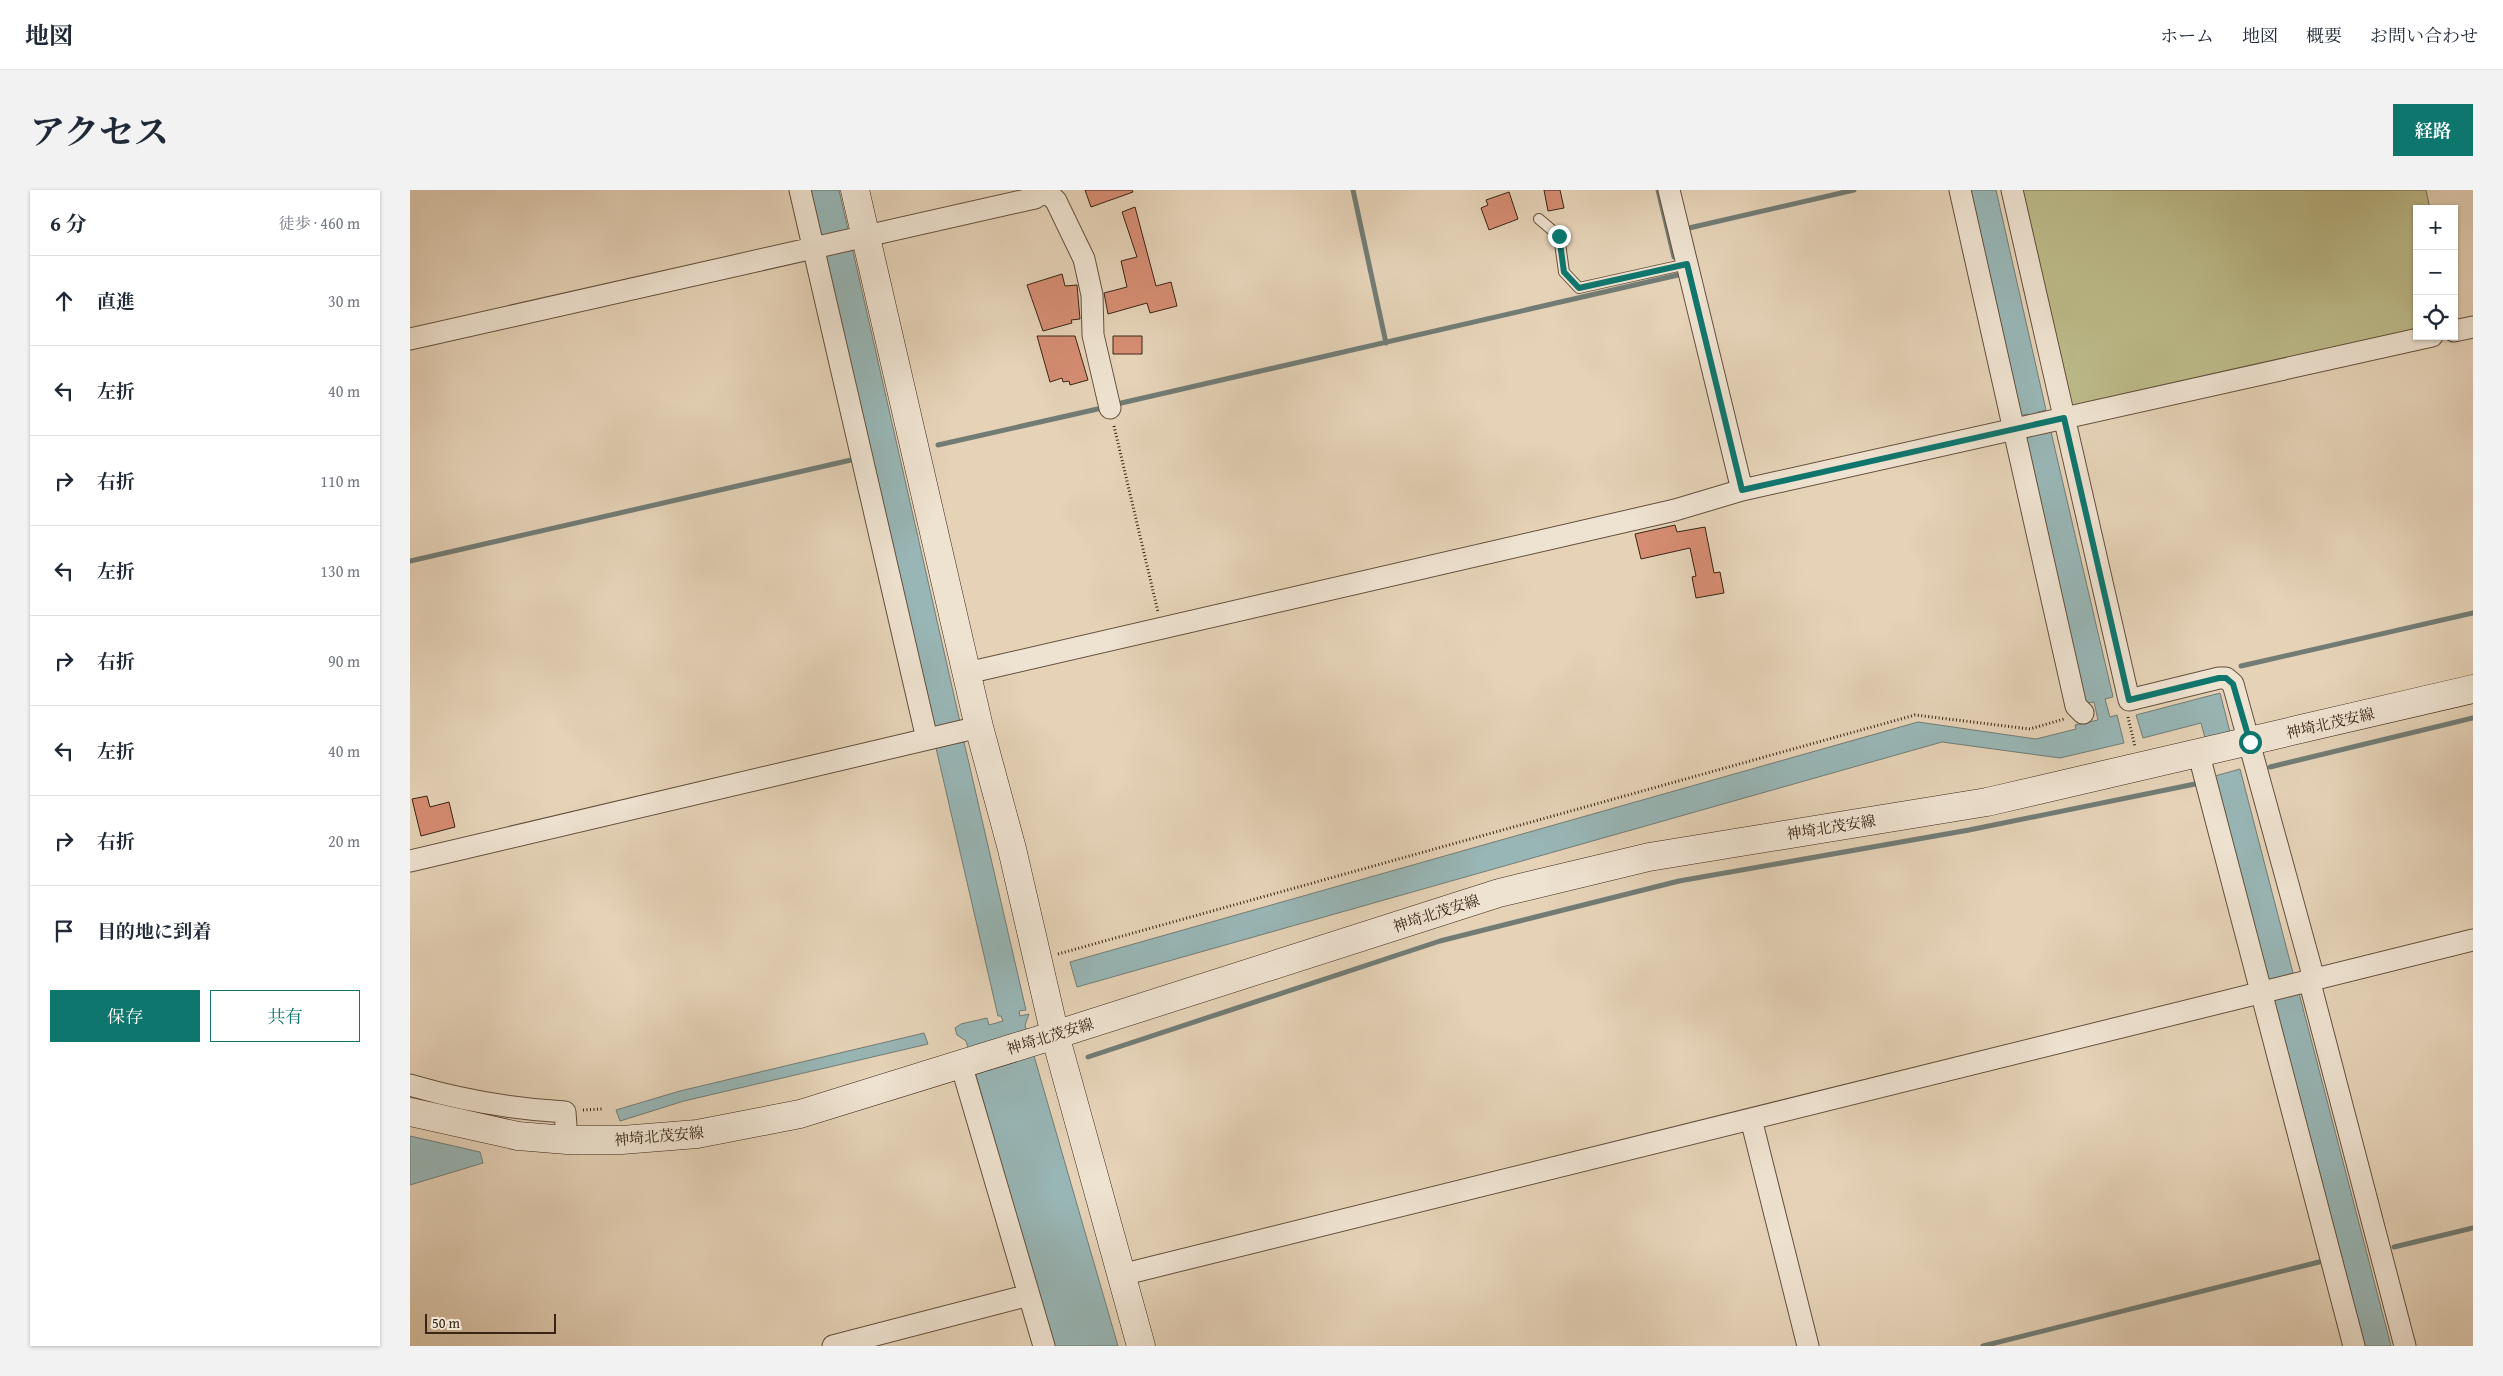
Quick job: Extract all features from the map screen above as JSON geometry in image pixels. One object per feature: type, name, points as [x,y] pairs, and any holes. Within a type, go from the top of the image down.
[{"type":"main road","points":[[855,190],[860,237],[967,673],[950,734],[1012,849],[1038,960],[1047,1038],[1121,1275],[1141,1346]]},
{"type":"main road","name":"神埼北茂安線","points":[[410,1112],[518,1136],[567,1140],[622,1140],[697,1134],[800,1114],[1047,1038],[1499,893],[1649,857],[1987,802],[2199,755],[2473,689]]},
{"type":"street","points":[[410,861],[950,734],[800,190]]},
{"type":"street","points":[[410,339],[1035,198],[1046,190],[1056,201],[1084,258],[1092,294],[1094,335],[1110,408]]},
{"type":"street","points":[[1669,190],[1742,490]]},
{"type":"street","points":[[1960,190],[2028,426],[2076,706],[2083,714]]},
{"type":"street","points":[[2012,190],[2129,700],[2219,678],[2226,678],[2233,684],[2314,979],[2311,988],[2405,1346]]},
{"type":"street","points":[[2458,330],[2473,327]]},
{"type":"street","points":[[967,673],[1675,510],[1742,490],[2414,340]]},
{"type":"street","points":[[2199,755],[2354,1346]]},
{"type":"street","points":[[1121,1275],[2473,940]]},
{"type":"street","points":[[961,1064],[1044,1346]]},
{"type":"street","points":[[410,1085],[442,1095],[523,1110],[565,1112],[567,1140]]},
{"type":"street","points":[[1751,1119],[1808,1346]]},
{"type":"street","points":[[834,1346],[1029,1295]]},
{"type":"lane","points":[[1539,219],[1559,236],[1564,272],[1579,288],[1687,264]]},
{"type":"path","points":[[1110,408],[1159,616]]},
{"type":"path","points":[[2127,713],[2135,750]]},
{"type":"path","points":[[1038,960],[1915,715],[2030,729],[2083,714]]},
{"type":"shaded area","points":[[2022,190],[2426,190],[2429,205],[2413,205],[2413,331],[2072,407]]},
{"type":"water","points":[[809,190],[839,190],[960,722],[954,744],[964,742],[1026,1010],[1019,1011],[1020,1016],[1029,1014],[1025,1025],[1118,1346],[1054,1346],[966,1041],[957,1035],[955,1028],[961,1024],[987,1018],[989,1025],[1003,1021],[1001,1016],[998,1016],[936,748],[946,746],[931,728]]},
{"type":"water","points":[[1968,190],[1996,190],[2046,410],[2038,412],[2043,434],[2051,432],[2113,697],[2105,699],[2110,717],[2117,715],[2124,743],[2060,758],[1942,742],[1077,987],[1070,962],[1918,722],[2036,739],[2076,729],[2075,725],[2098,720],[2094,702],[2086,703],[2024,439],[2033,436],[2028,414],[2019,416]]},
{"type":"water","points":[[2220,693],[2230,732],[2205,738],[2201,723],[2143,738],[2136,715]]},
{"type":"water","points":[[2240,769],[2293,973],[2268,980],[2215,776]]},
{"type":"water","points":[[2299,993],[2391,1346],[2365,1346],[2274,1000]]},
{"type":"water","points":[[924,1033],[928,1044],[684,1101],[620,1121],[616,1110],[680,1091]]},
{"type":"water","points":[[410,1136],[480,1152],[483,1163],[410,1185]]},
{"type":"building","points":[[1085,190],[1132,190],[1133,192],[1091,207]]},
{"type":"building","points":[[1544,190],[1560,190],[1564,208],[1548,211]]},
{"type":"building","points":[[1509,192],[1518,219],[1489,230],[1481,208],[1488,205],[1486,200]]},
{"type":"building","points":[[1135,207],[1156,286],[1171,282],[1177,306],[1150,313],[1147,303],[1108,314],[1104,293],[1127,287],[1121,261],[1137,257],[1122,212]]},
{"type":"building","points":[[1062,274],[1065,286],[1077,285],[1080,319],[1071,320],[1072,323],[1043,331],[1027,285]]},
{"type":"building","points":[[1037,336],[1075,336],[1088,380],[1070,385],[1069,381],[1063,382],[1062,378],[1050,382]]},
{"type":"building","points":[[1113,336],[1142,336],[1142,354],[1113,354]]},
{"type":"building","points":[[1675,525],[1677,532],[1705,527],[1714,573],[1720,572],[1724,593],[1696,598],[1692,577],[1696,576],[1690,548],[1641,559],[1635,534]]},
{"type":"building","points":[[427,796],[430,807],[449,802],[455,827],[421,836],[412,799]]},
{"type":"waterway","points":[[1353,190],[1386,343]]},
{"type":"waterway","points":[[1658,190],[1674,257]]},
{"type":"waterway","points":[[1689,228],[1854,190]]},
{"type":"waterway","points":[[1117,404],[1678,275]]},
{"type":"waterway","points":[[938,445],[1102,408]]},
{"type":"waterway","points":[[410,561],[851,460]]},
{"type":"waterway","points":[[2241,666],[2473,613]]},
{"type":"waterway","points":[[2270,767],[2473,718]]},
{"type":"waterway","points":[[1088,1057],[1440,941],[1679,881],[1969,830],[2195,784]]},
{"type":"waterway","points":[[2394,1247],[2473,1228]]},
{"type":"waterway","points":[[1983,1346],[2319,1262]]},
{"type":"route","points":[[1559,236],[1564,272],[1579,288],[1687,264],[1742,490],[2064,418],[2129,700],[2219,678],[2226,678],[2233,684],[2250,742]]}]
